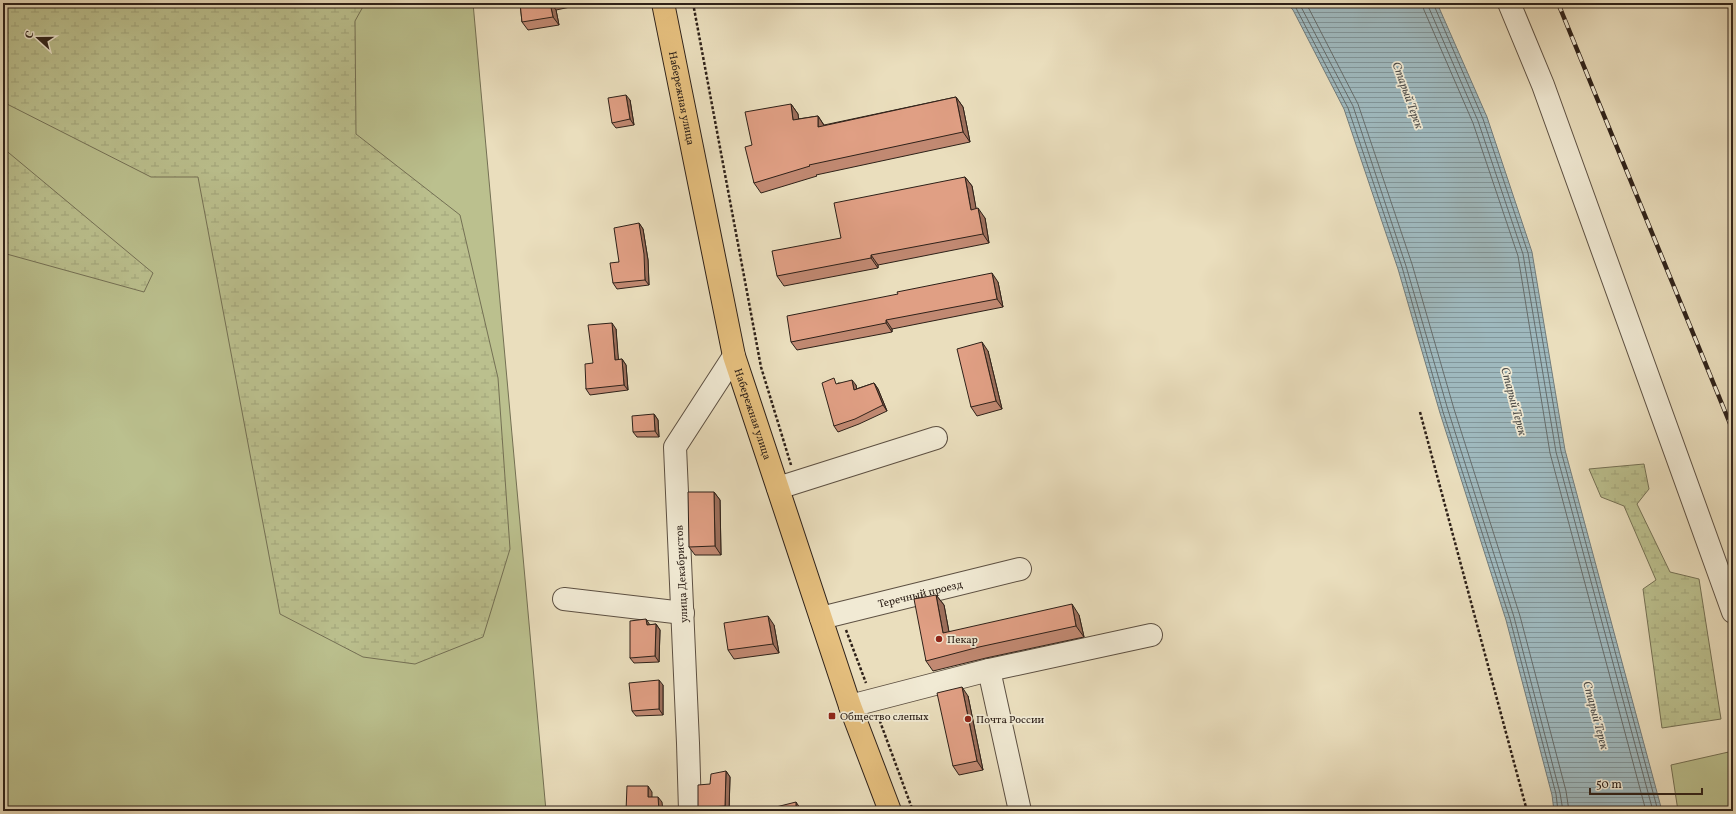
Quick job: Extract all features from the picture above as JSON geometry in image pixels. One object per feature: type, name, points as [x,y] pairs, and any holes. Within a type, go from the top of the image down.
[{"type":"main road","name":"Набережная улица","points":[[663,3],[734,356],[850,706],[890,811]]},
{"type":"street","points":[[1509,3],[1543,84],[1733,612]]},
{"type":"street","name":"улица Декабристов","points":[[690,811],[675,447],[734,356]]},
{"type":"street","points":[[778,488],[936,438]]},
{"type":"street","name":"Теречный проезд","points":[[821,618],[1020,569]]},
{"type":"street","points":[[564,598],[683,613]]},
{"type":"street","points":[[850,706],[989,670],[1151,635]]},
{"type":"street","points":[[989,670],[1020,811]]},
{"type":"path","points":[[693,3],[760,367],[793,470]]},
{"type":"path","points":[[1420,412],[1527,811]]},
{"type":"path","points":[[845,627],[913,811]]},
{"type":"green space","points":[[3,3],[473,3],[546,811],[3,811]]},
{"type":"green space","points":[[3,3],[365,3],[355,21],[356,134],[460,215],[498,378],[510,549],[483,637],[415,664],[363,657],[280,614],[198,177],[151,177],[3,102]]},
{"type":"green space","points":[[3,148],[153,273],[144,292],[3,253]]},
{"type":"green space","points":[[1644,464],[1649,489],[1637,504],[1670,572],[1699,579],[1721,719],[1662,728],[1643,589],[1656,580],[1624,506],[1601,497],[1589,469]]},
{"type":"green space","points":[[1733,751],[1733,811],[1678,811],[1671,765]]},
{"type":"water","name":"Старый Терек","points":[[1287,3],[1437,3],[1487,117],[1532,252],[1565,450],[1662,811],[1554,811],[1552,795],[1506,620],[1440,413],[1398,269],[1344,109],[1293,10]]},
{"type":"building","points":[[520,3],[550,3],[553,17],[522,22]]},
{"type":"building","points":[[626,95],[630,119],[612,123],[608,98]]},
{"type":"building","points":[[956,97],[963,132],[809,165],[810,166],[754,183],[745,147],[752,145],[745,112],[791,104],[793,120],[818,116],[818,127]]},
{"type":"building","points":[[965,177],[971,210],[978,208],[983,234],[871,255],[871,258],[777,276],[772,251],[841,238],[834,203]]},
{"type":"building","points":[[639,223],[644,254],[645,280],[613,283],[610,263],[619,262],[614,228]]},
{"type":"building","points":[[992,273],[997,299],[886,320],[886,323],[791,342],[787,316],[898,294],[897,292]]},
{"type":"building","points":[[612,323],[615,360],[622,359],[624,385],[586,389],[585,364],[593,363],[588,325]]},
{"type":"building","points":[[982,342],[996,401],[971,407],[957,349]]},
{"type":"building","points":[[834,378],[836,384],[852,380],[854,390],[874,383],[883,405],[855,419],[834,426],[822,383]]},
{"type":"building","points":[[654,414],[655,431],[633,432],[632,416]]},
{"type":"building","points":[[688,492],[714,492],[715,546],[689,547]]},
{"type":"building","points":[[936,595],[943,633],[1072,604],[1076,626],[979,647],[926,661],[914,599]]},
{"type":"building","points":[[768,616],[773,644],[728,650],[724,623]]},
{"type":"building","points":[[646,619],[647,625],[656,624],[655,656],[630,658],[630,621]]},
{"type":"building","points":[[659,680],[659,709],[632,711],[629,683]]},
{"type":"building","points":[[962,687],[977,761],[953,766],[937,693]]},
{"type":"building","points":[[726,771],[725,806],[698,808],[698,785],[710,784],[711,774]]},
{"type":"building","points":[[627,786],[648,786],[648,797],[658,797],[659,811],[626,811]]},
{"type":"building","points":[[796,802],[796,811],[768,811],[768,809]]},
{"type":"building","points":[[989,808],[990,811],[977,811]]},
{"type":"railway","points":[[1558,3],[1733,431]]},
{"type":"place","name":"Пекар","points":[[939,639]]},
{"type":"place","name":"Общество слепых","points":[[832,716]]},
{"type":"place","name":"Почта России","points":[[968,719]]}]
